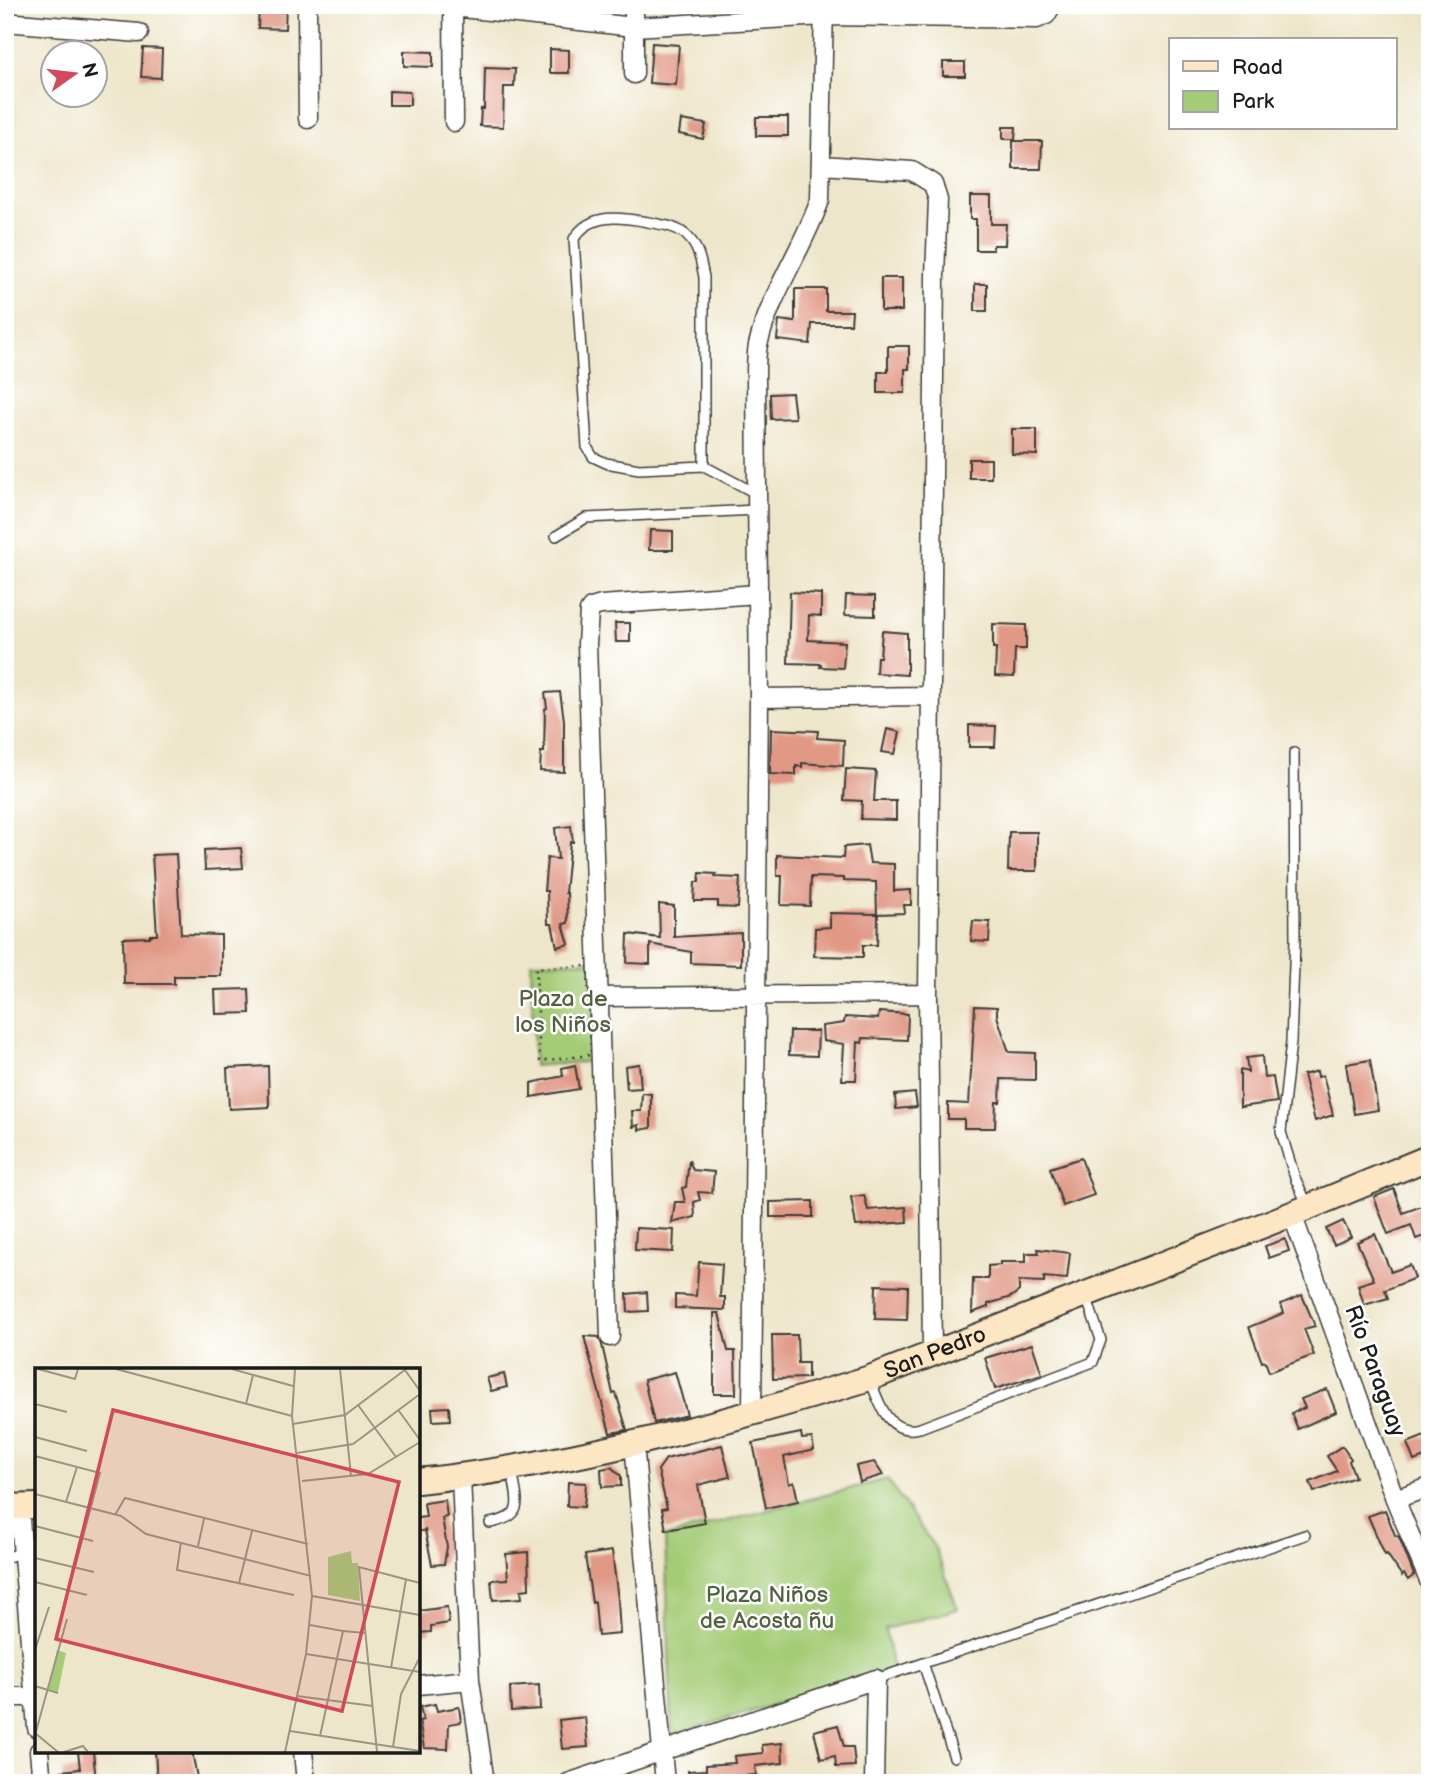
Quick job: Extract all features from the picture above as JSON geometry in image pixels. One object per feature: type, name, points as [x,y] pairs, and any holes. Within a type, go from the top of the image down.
[{"type":"main road","name":"San Pedro","points":[[420,1481],[461,1477],[634,1443],[870,1378],[1300,1211],[1430,1157]]},
{"type":"street","points":[[307,5],[308,119]]},
{"type":"street","points":[[634,5],[634,74]]},
{"type":"street","points":[[454,122],[453,6],[634,27],[824,11],[1037,19],[1046,15],[1052,5]]},
{"type":"street","points":[[752,1411],[760,698],[756,377],[758,345],[768,314],[811,225],[820,200],[824,11]]},
{"type":"street","points":[[5,22],[139,33]]},
{"type":"street","points":[[821,165],[912,171],[933,184],[938,200],[928,994],[932,1354]]},
{"type":"street","points":[[610,1337],[587,644],[589,611],[601,605],[758,594]]},
{"type":"street","points":[[760,698],[930,696]]},
{"type":"street","points":[[599,997],[928,994]]},
{"type":"street","name":"Río Paraguay","points":[[1300,1211],[1395,1499],[1430,1583]]},
{"type":"street","points":[[634,1443],[665,1783]]},
{"type":"street","points":[[461,1477],[470,1680],[485,1783]]},
{"type":"street","points":[[1395,1499],[1430,1487]]},
{"type":"street","points":[[5,1697],[35,1697],[20,1506]]},
{"type":"street","points":[[568,1783],[876,1679],[874,1783]]},
{"type":"street","points":[[420,1685],[470,1680]]},
{"type":"street","points":[[39,1753],[42,1783]]},
{"type":"street","points":[[303,1753],[306,1783]]},
{"type":"lane","points":[[704,466],[704,278],[699,254],[688,237],[672,227],[617,216],[593,222],[580,229],[574,239],[587,447],[593,457],[606,463],[639,469],[704,466],[757,502]]},
{"type":"lane","points":[[556,536],[586,518],[757,502]]},
{"type":"lane","points":[[1294,753],[1295,940],[1291,1042],[1285,1100],[1280,1118],[1300,1211]]},
{"type":"lane","points":[[870,1378],[878,1401],[893,1425],[911,1431],[1093,1362],[1101,1340],[1085,1294]]},
{"type":"lane","points":[[490,1523],[512,1517],[515,1510],[517,1500],[512,1467]]},
{"type":"lane","points":[[876,1679],[1304,1535]]},
{"type":"lane","points":[[5,1558],[23,1552]]},
{"type":"lane","points":[[923,1663],[954,1757]]},
{"type":"path","points":[[588,967],[591,1055],[540,1061],[536,968],[588,967]]},
{"type":"green space","name":"Plaza de los Niños","points":[[593,961],[595,1061],[534,1066],[531,962]]},
{"type":"green space","name":"Plaza Niños de Acosta ñu","points":[[887,1479],[935,1548],[958,1609],[885,1629],[893,1669],[672,1735],[665,1537]]},
{"type":"building","points":[[259,5],[286,5],[285,29],[258,28]]},
{"type":"building","points":[[652,43],[679,45],[676,85],[649,83]]},
{"type":"building","points":[[143,48],[162,49],[161,78],[141,77]]},
{"type":"building","points":[[550,49],[569,50],[569,73],[550,73]]},
{"type":"building","points":[[404,51],[433,52],[433,67],[404,66]]},
{"type":"building","points":[[943,62],[965,62],[965,76],[943,76]]},
{"type":"building","points":[[485,68],[515,69],[514,87],[504,87],[503,127],[480,126],[481,109],[484,109]]},
{"type":"building","points":[[389,91],[410,92],[410,105],[389,105]]},
{"type":"building","points":[[756,117],[788,117],[788,136],[756,136]]},
{"type":"building","points":[[681,120],[706,124],[703,139],[679,134]]},
{"type":"building","points":[[1003,127],[1016,127],[1015,139],[1003,139]]},
{"type":"building","points":[[1013,141],[1042,141],[1041,169],[1013,169]]},
{"type":"building","points":[[970,196],[991,196],[991,224],[1006,224],[1005,245],[993,245],[993,250],[976,250],[976,219],[970,219]]},
{"type":"building","points":[[881,278],[902,278],[902,311],[881,311]]},
{"type":"building","points":[[975,284],[987,284],[987,311],[975,311]]},
{"type":"building","points":[[795,289],[826,289],[826,311],[852,311],[851,324],[812,324],[810,344],[777,340],[779,320],[795,322]]},
{"type":"building","points":[[888,346],[909,346],[905,393],[878,393],[878,372],[888,372]]},
{"type":"building","points":[[792,393],[795,418],[771,419],[770,394]]},
{"type":"building","points":[[1012,429],[1037,429],[1037,455],[1012,454]]},
{"type":"building","points":[[969,459],[991,459],[991,478],[969,478]]},
{"type":"building","points":[[650,530],[673,531],[673,550],[649,550]]},
{"type":"building","points":[[790,592],[821,594],[821,616],[809,615],[808,640],[845,642],[843,668],[788,663]]},
{"type":"building","points":[[846,595],[875,596],[875,616],[845,615]]},
{"type":"building","points":[[615,623],[630,623],[630,642],[616,642]]},
{"type":"building","points":[[993,624],[1026,625],[1026,649],[1015,649],[1014,677],[995,676]]},
{"type":"building","points":[[882,631],[907,633],[907,675],[876,673]]},
{"type":"building","points":[[560,692],[564,720],[564,772],[540,771],[547,708],[545,693]]},
{"type":"building","points":[[969,725],[996,726],[995,747],[969,747]]},
{"type":"building","points":[[771,729],[818,731],[817,738],[844,740],[843,766],[802,763],[802,767],[796,766],[796,775],[770,774]]},
{"type":"building","points":[[887,729],[900,732],[895,754],[882,752]]},
{"type":"building","points":[[846,769],[876,771],[874,801],[896,801],[896,820],[861,819],[862,801],[844,800]]},
{"type":"building","points":[[571,826],[573,842],[570,842],[565,893],[568,923],[563,924],[569,944],[557,947],[552,924],[548,924],[547,891],[544,891],[547,858],[558,859],[555,828]]},
{"type":"building","points":[[1009,832],[1037,832],[1037,871],[1008,871]]},
{"type":"building","points":[[867,845],[870,863],[894,864],[894,891],[911,890],[911,905],[904,905],[905,913],[877,914],[876,882],[844,881],[844,878],[811,877],[810,906],[781,905],[782,876],[777,876],[777,855],[843,858],[844,847]]},
{"type":"building","points":[[241,848],[243,868],[205,870],[204,850]]},
{"type":"building","points":[[176,854],[181,934],[221,935],[221,976],[174,976],[174,984],[124,984],[123,938],[157,935],[152,855]]},
{"type":"building","points":[[700,873],[716,874],[715,877],[740,878],[738,908],[718,907],[718,901],[694,901],[695,882],[699,882]]},
{"type":"building","points":[[659,904],[674,906],[674,937],[741,933],[741,965],[691,963],[691,952],[650,944],[650,964],[627,963],[628,934],[660,938]]},
{"type":"building","points":[[830,913],[878,914],[877,945],[863,945],[863,957],[814,956],[815,928],[830,927]]},
{"type":"building","points":[[973,921],[990,922],[989,942],[971,941]]},
{"type":"building","points":[[249,989],[250,1013],[216,1014],[215,990]]},
{"type":"building","points":[[975,1006],[997,1007],[997,1016],[1009,1052],[1035,1053],[1035,1080],[1001,1079],[1000,1102],[996,1102],[995,1128],[964,1128],[964,1119],[948,1119],[948,1103],[969,1104]]},
{"type":"building","points":[[879,1012],[908,1014],[907,1040],[863,1038],[862,1043],[858,1042],[856,1080],[842,1080],[844,1044],[823,1041],[822,1026],[844,1023],[845,1017],[878,1019]]},
{"type":"building","points":[[790,1031],[818,1031],[817,1056],[789,1055]]},
{"type":"building","points":[[1262,1056],[1264,1078],[1273,1077],[1277,1102],[1240,1107],[1240,1070],[1248,1072],[1246,1058]]},
{"type":"building","points":[[1370,1060],[1378,1110],[1354,1114],[1346,1064]]},
{"type":"building","points":[[639,1064],[641,1088],[627,1089],[625,1066]]},
{"type":"building","points":[[575,1065],[579,1089],[531,1097],[531,1083],[563,1076],[562,1068]]},
{"type":"building","points":[[268,1066],[269,1107],[229,1109],[227,1068]]},
{"type":"building","points":[[1317,1071],[1318,1077],[1323,1075],[1333,1115],[1315,1121],[1303,1075]]},
{"type":"building","points":[[642,1093],[651,1094],[651,1128],[639,1130],[639,1125],[633,1127],[632,1111],[641,1111]]},
{"type":"building","points":[[915,1093],[917,1107],[896,1109],[895,1095]]},
{"type":"building","points":[[1081,1158],[1094,1195],[1063,1206],[1050,1168]]},
{"type":"building","points":[[689,1160],[693,1170],[714,1172],[712,1193],[698,1192],[700,1200],[694,1202],[695,1217],[672,1223],[675,1202],[685,1202],[682,1188],[686,1187]]},
{"type":"building","points":[[1394,1189],[1403,1213],[1430,1203],[1430,1234],[1416,1239],[1411,1225],[1388,1234],[1374,1197]]},
{"type":"building","points":[[864,1195],[868,1210],[906,1207],[907,1222],[856,1226],[851,1197]]},
{"type":"building","points":[[813,1201],[813,1217],[770,1217],[770,1202]]},
{"type":"building","points":[[1343,1221],[1351,1237],[1334,1245],[1326,1229]]},
{"type":"building","points":[[636,1228],[674,1230],[673,1252],[635,1250]]},
{"type":"building","points":[[1375,1234],[1391,1272],[1410,1265],[1415,1278],[1385,1290],[1388,1298],[1364,1305],[1358,1285],[1374,1280],[1357,1242]]},
{"type":"building","points":[[1285,1239],[1289,1251],[1269,1258],[1265,1246]]},
{"type":"building","points":[[1038,1249],[1070,1253],[1067,1279],[1044,1277],[1044,1282],[1019,1281],[1019,1291],[1011,1297],[988,1304],[988,1307],[972,1313],[973,1279],[988,1279],[988,1266],[1000,1265],[1000,1262],[1026,1262],[1026,1253],[1039,1253]]},
{"type":"building","points":[[699,1262],[722,1264],[720,1297],[725,1297],[725,1310],[675,1308],[675,1295],[696,1296]]},
{"type":"building","points":[[876,1285],[908,1286],[907,1320],[875,1319]]},
{"type":"building","points":[[647,1292],[648,1311],[628,1312],[627,1294]]},
{"type":"building","points":[[1302,1295],[1315,1326],[1304,1329],[1314,1355],[1269,1372],[1265,1361],[1262,1362],[1249,1327],[1284,1313],[1281,1304]]},
{"type":"building","points":[[714,1313],[719,1313],[728,1351],[735,1351],[736,1394],[714,1394]]},
{"type":"building","points":[[772,1335],[797,1335],[798,1363],[808,1363],[808,1378],[773,1379]]},
{"type":"building","points":[[584,1336],[599,1337],[613,1394],[616,1393],[627,1430],[610,1433]]},
{"type":"building","points":[[1032,1344],[1042,1374],[995,1389],[985,1358]]},
{"type":"building","points":[[675,1372],[687,1415],[654,1423],[644,1380]]},
{"type":"building","points":[[504,1374],[507,1387],[491,1391],[487,1378]]},
{"type":"building","points":[[1327,1389],[1336,1412],[1298,1429],[1291,1413],[1305,1408],[1301,1399]]},
{"type":"building","points":[[449,1407],[450,1420],[433,1421],[432,1408]]},
{"type":"building","points":[[801,1433],[802,1439],[812,1438],[814,1450],[784,1457],[789,1484],[794,1482],[798,1501],[766,1508],[753,1443]]},
{"type":"building","points":[[1430,1434],[1430,1455],[1414,1461],[1407,1443]]},
{"type":"building","points":[[722,1445],[730,1477],[698,1485],[705,1523],[666,1530],[662,1509],[667,1508],[658,1470],[666,1459]]},
{"type":"building","points":[[1342,1446],[1351,1459],[1349,1461],[1355,1477],[1314,1492],[1310,1482],[1337,1471],[1327,1456]]},
{"type":"building","points":[[874,1462],[883,1475],[860,1482],[856,1466]]},
{"type":"building","points":[[611,1467],[621,1476],[621,1486],[602,1487],[601,1469]]},
{"type":"building","points":[[568,1482],[586,1483],[584,1507],[567,1506]]},
{"type":"building","points":[[445,1500],[447,1517],[442,1518],[447,1547],[444,1564],[432,1565],[425,1530],[420,1531],[420,1518],[426,1517],[424,1503]]},
{"type":"building","points":[[1385,1510],[1414,1575],[1408,1580],[1404,1574],[1402,1576],[1387,1554],[1385,1555],[1368,1516]]},
{"type":"building","points":[[612,1551],[620,1634],[598,1636],[595,1602],[592,1603],[585,1555]]},
{"type":"building","points":[[528,1552],[529,1589],[521,1590],[522,1598],[493,1600],[491,1580],[508,1579],[506,1554]]},
{"type":"building","points":[[447,1607],[449,1623],[431,1626],[431,1632],[420,1633],[420,1611]]},
{"type":"building","points":[[539,1685],[540,1709],[511,1711],[510,1687]]},
{"type":"building","points":[[435,1704],[437,1711],[459,1707],[461,1722],[449,1724],[448,1749],[424,1748],[420,1707]]},
{"type":"building","points":[[585,1717],[588,1747],[562,1749],[559,1720]]},
{"type":"building","points":[[838,1725],[844,1747],[853,1747],[855,1766],[836,1767],[835,1756],[821,1759],[814,1731]]},
{"type":"building","points":[[782,1743],[783,1763],[755,1766],[756,1775],[718,1778],[718,1783],[689,1783],[688,1771],[706,1770],[706,1765],[735,1763],[734,1756],[763,1753],[762,1745]]},
{"type":"building","points":[[78,1753],[93,1753],[96,1781],[63,1783],[62,1771],[80,1769]]},
{"type":"building","points":[[155,1753],[192,1753],[198,1783],[157,1783]]}]
